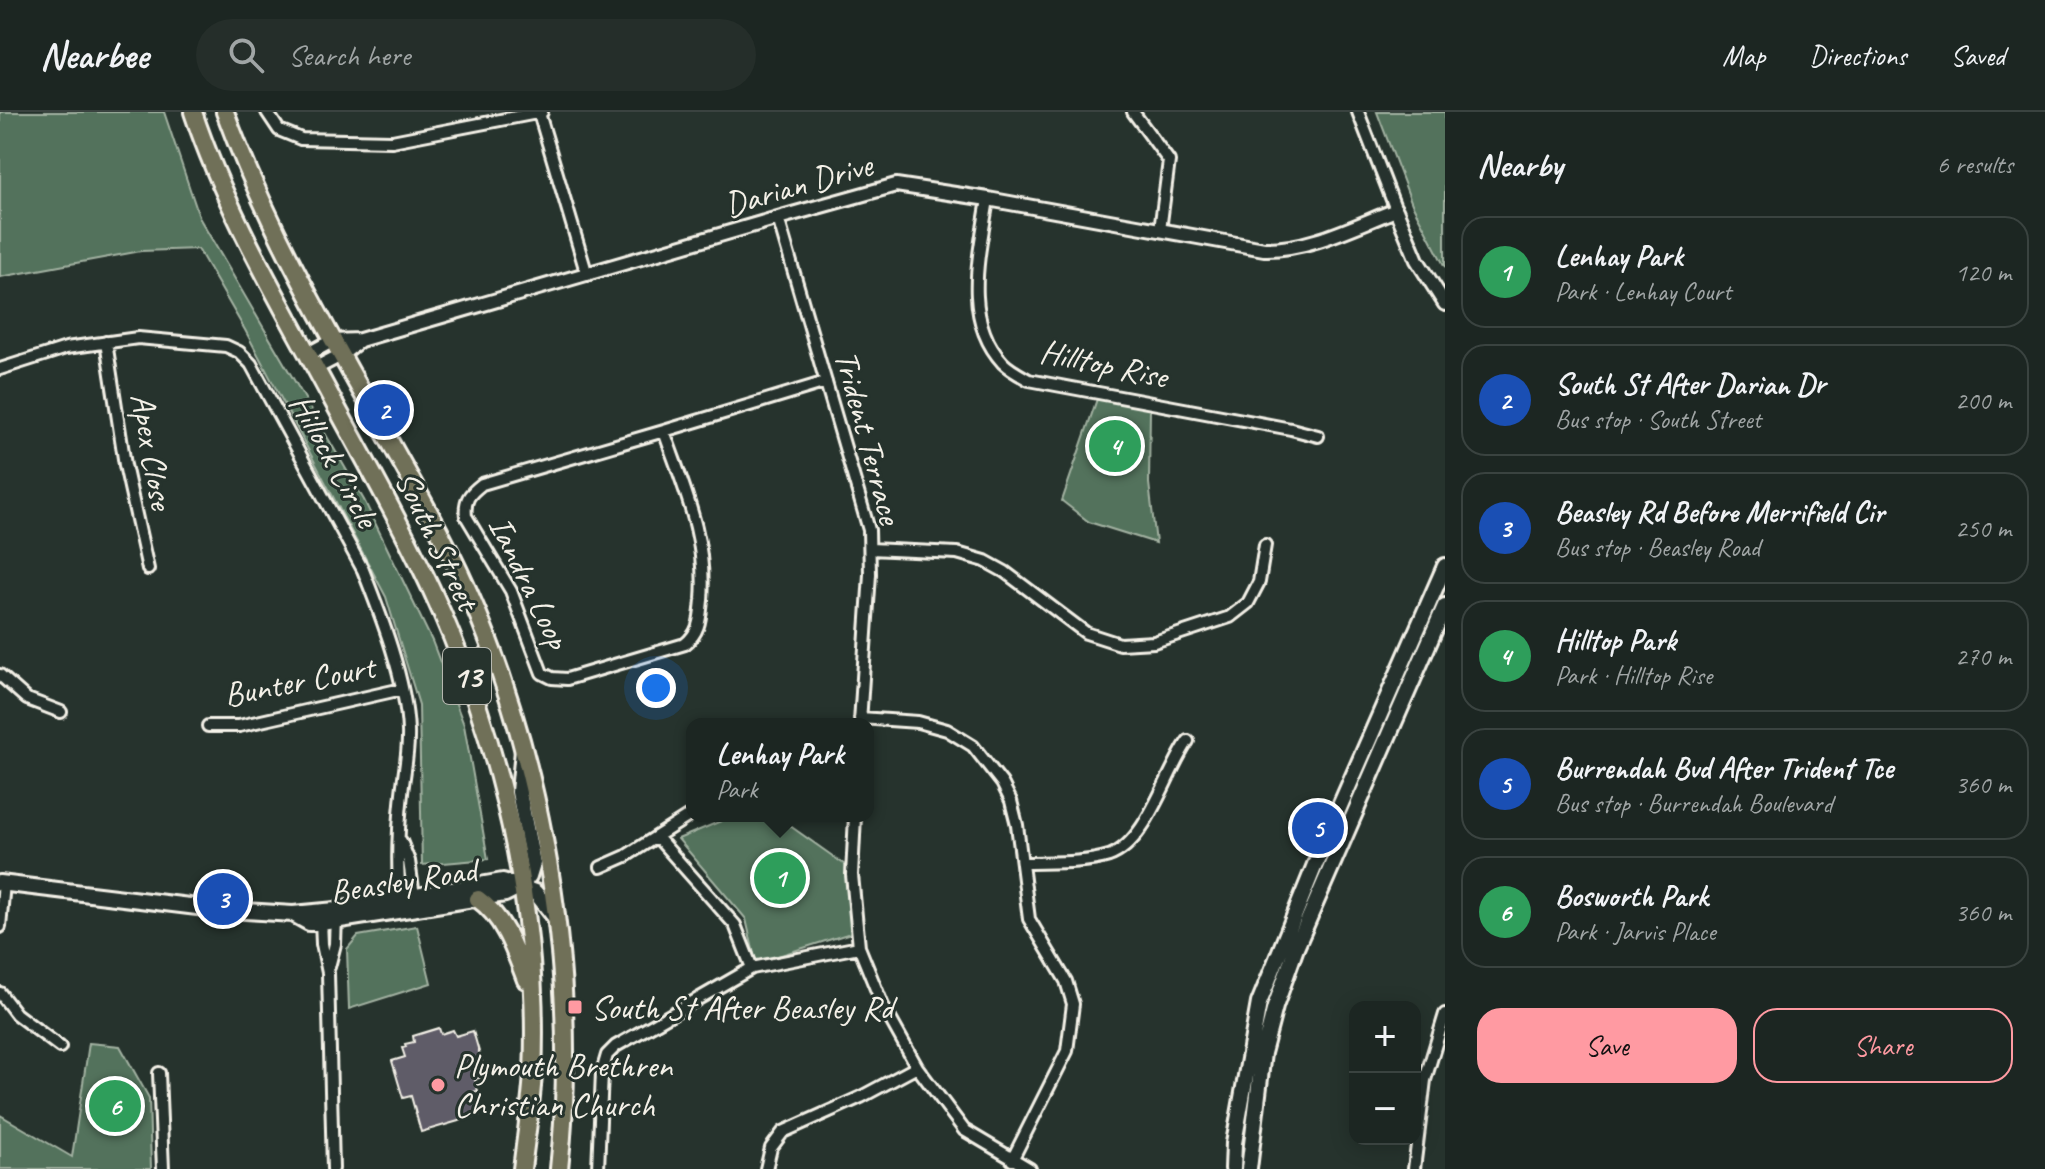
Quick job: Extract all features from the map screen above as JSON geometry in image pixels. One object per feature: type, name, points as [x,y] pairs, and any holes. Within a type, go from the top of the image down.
[{"type":"highway","name":"South Street","points":[[193,112],[239,227],[422,572],[452,635],[480,713],[504,795],[521,886],[532,997],[533,1073],[522,1169]]},
{"type":"highway","name":"South Street","points":[[225,112],[276,233],[439,532],[498,669],[523,750],[550,866],[557,921],[564,1065],[559,1169]]},
{"type":"highway","points":[[478,899],[493,912],[507,935],[532,997]]},
{"type":"main road","points":[[1233,1169],[1234,1143],[1259,1003],[1325,840],[1445,566]]},
{"type":"main road","points":[[1249,1169],[1263,1053],[1275,1007],[1296,948],[1445,606]]},
{"type":"main road","name":"Beasley Road","points":[[2,883],[214,909],[293,914],[309,923],[329,916],[408,904],[505,894],[521,886],[529,876],[533,863],[519,792],[523,750]]},
{"type":"main road","name":"Beasley Road","points":[[408,904],[503,881],[535,892],[557,921]]},
{"type":"street","points":[[267,112],[279,130],[301,139],[392,141],[540,112],[587,275]]},
{"type":"street","points":[[1133,112],[1169,161],[1160,230]]},
{"type":"street","points":[[1358,112],[1417,260],[1445,304]]},
{"type":"street","name":"Darian Drive","points":[[312,361],[360,340],[896,185],[1264,249],[1286,250],[1396,210]]},
{"type":"street","name":"Hilltop Rise","points":[[988,199],[975,285],[990,346],[1004,364],[1029,380],[1318,436]]},
{"type":"street","name":"Trident Terrace","points":[[778,218],[865,512],[870,549],[860,718]]},
{"type":"street","name":"Hillock Circle","points":[[0,369],[66,348],[138,338],[226,346],[239,352],[251,364],[363,570],[402,689],[408,732],[396,864],[408,904]]},
{"type":"street","name":"Apex Close","points":[[106,342],[125,465],[148,569]]},
{"type":"street","name":"Iandra Loop","points":[[664,431],[701,541],[704,572],[700,623],[695,635],[685,644],[670,649],[567,679],[552,678],[542,673],[511,591],[466,516],[465,504],[470,493],[482,484],[826,382]]},
{"type":"street","points":[[870,549],[957,553],[985,561],[1005,572],[1086,633],[1120,644],[1154,642],[1230,617],[1248,603],[1259,582],[1265,545]]},
{"type":"street","points":[[0,675],[27,699],[61,712]]},
{"type":"street","name":"Bunter Court","points":[[208,726],[239,726],[402,689]]},
{"type":"street","points":[[874,721],[918,722],[947,730],[973,746],[1002,783],[1011,801],[1029,919],[1066,981],[1073,1004],[1067,1051],[1012,1160]]},
{"type":"street","points":[[1022,863],[1109,856],[1128,845],[1142,829],[1174,760],[1188,741]]},
{"type":"street","points":[[601,867],[626,856],[686,818]]},
{"type":"street","points":[[855,822],[852,875],[859,947],[883,1006],[917,1067],[964,1130],[1030,1169]]},
{"type":"street","points":[[657,837],[735,925],[752,968]]},
{"type":"street","points":[[0,927],[2,883]]},
{"type":"street","points":[[329,916],[335,944],[328,973],[333,1169]]},
{"type":"street","points":[[598,1169],[602,1072],[607,1055],[624,1039],[752,968],[859,947]]},
{"type":"street","points":[[0,993],[16,1014],[60,1047]]},
{"type":"street","points":[[1414,1169],[1425,1080],[1445,1014]]},
{"type":"street","points":[[766,1169],[771,1148],[783,1132],[861,1097],[917,1067]]},
{"type":"street","points":[[159,1073],[163,1169]]},
{"type":"green space","points":[[0,112],[164,112],[200,219],[364,500],[432,641],[464,725],[488,859],[422,865],[419,705],[386,597],[245,330],[198,249],[141,251],[0,277]]},
{"type":"green space","points":[[1377,112],[1445,112],[1445,267],[1412,204]]},
{"type":"green space","points":[[1097,399],[1150,409],[1149,483],[1156,543],[1089,522],[1062,501]]},
{"type":"green space","points":[[719,822],[784,822],[848,867],[857,931],[756,963],[746,919],[678,839]]},
{"type":"green space","points":[[417,926],[431,983],[349,1009],[347,949],[358,936]]},
{"type":"green space","points":[[89,1043],[120,1046],[149,1098],[151,1169],[0,1169],[0,1115],[72,1157]]},
{"type":"building","name":"Plymouth Brethren Christian Church","points":[[439,1028],[441,1034],[453,1030],[456,1036],[473,1031],[486,1076],[475,1079],[478,1091],[472,1092],[479,1115],[421,1132],[411,1096],[403,1098],[392,1061],[405,1057],[402,1048],[414,1042],[413,1036]]},
{"type":"place","name":"South St After Darian Dr","points":[[384,410]]},
{"type":"place","name":"Hilltop Park","points":[[1115,446]]},
{"type":"place","name":"Burrendah Bvd After Trident Tce","points":[[1318,828]]},
{"type":"place","name":"Lenhay Park","points":[[780,878]]},
{"type":"place","name":"Beasley Rd Before Merrifield Cir","points":[[223,899]]},
{"type":"place","name":"South St After Beasley Rd","points":[[575,1007]]},
{"type":"place","name":"Plymouth Brethren Christian Church","points":[[438,1085]]},
{"type":"place","name":"Bosworth Park","points":[[115,1106]]}]
